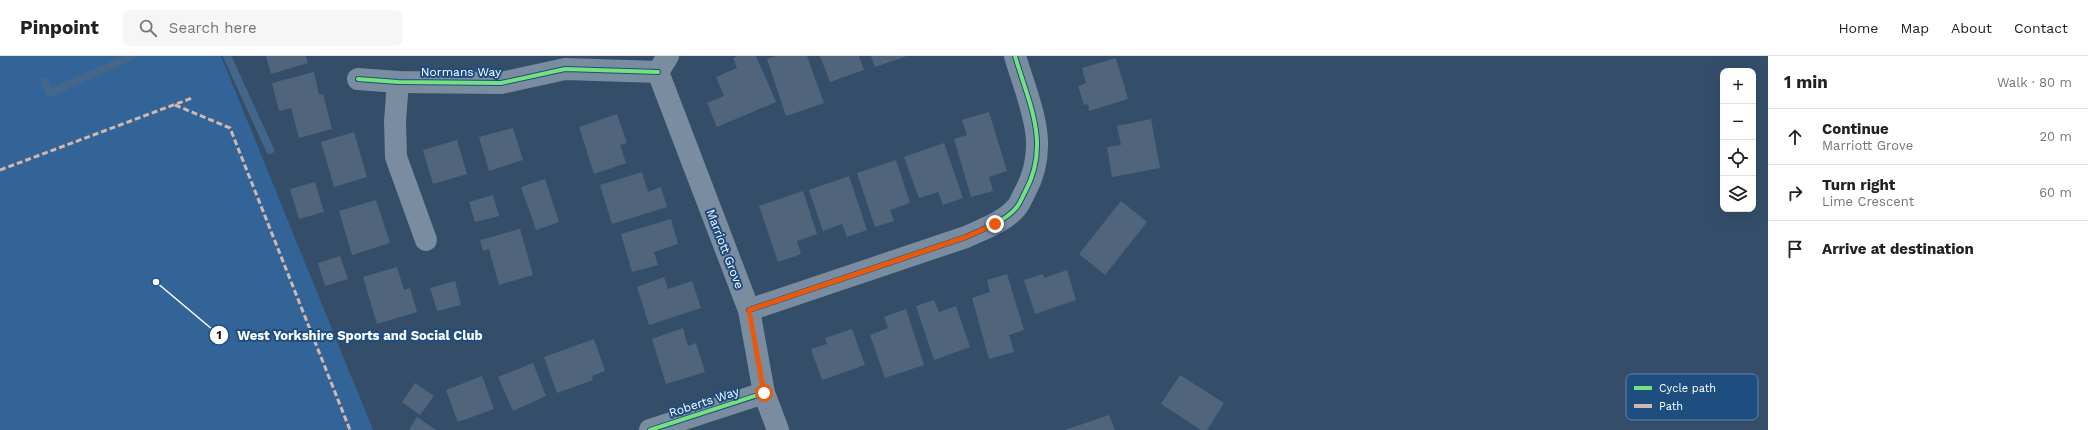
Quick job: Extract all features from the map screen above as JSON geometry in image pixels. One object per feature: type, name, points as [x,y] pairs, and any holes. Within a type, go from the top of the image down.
[{"type":"street","points":[[749,310],[966,237],[995,224],[1016,208],[1032,177],[1038,159],[1038,145],[1037,131],[1015,56]]},
{"type":"street","name":"Marriott Grove","points":[[663,64],[749,310],[764,393],[778,430]]},
{"type":"street","name":"Normans Way","points":[[358,79],[398,82],[501,83],[565,69],[663,64]]},
{"type":"street","points":[[398,82],[395,121],[396,157],[426,240]]},
{"type":"street","name":"Roberts Way","points":[[650,430],[764,393]]},
{"type":"shaded area","points":[[0,56],[221,56],[373,430],[0,430]]},
{"type":"building","points":[[266,56],[306,56],[308,63],[271,74]]},
{"type":"building","points":[[737,56],[756,56],[776,102],[717,127],[707,103],[724,96],[716,77],[737,68],[733,58]]},
{"type":"building","points":[[776,56],[807,56],[824,103],[786,116],[767,59]]},
{"type":"building","points":[[820,56],[859,56],[864,70],[830,82]]},
{"type":"building","points":[[871,56],[907,56],[875,67]]},
{"type":"building","points":[[1116,58],[1128,99],[1089,111],[1088,104],[1084,105],[1078,86],[1086,83],[1082,68]]},
{"type":"building","points":[[314,72],[319,95],[323,94],[332,129],[299,138],[291,108],[279,111],[272,83]]},
{"type":"building","points":[[989,112],[1007,171],[989,177],[993,191],[971,197],[954,139],[967,135],[962,120]]},
{"type":"building","points":[[617,114],[627,143],[620,145],[626,163],[594,174],[579,127]]},
{"type":"building","points":[[1151,119],[1160,168],[1112,177],[1107,147],[1121,145],[1117,126]]},
{"type":"building","points":[[513,128],[523,160],[489,171],[479,137]]},
{"type":"building","points":[[354,132],[367,177],[334,187],[321,142]]},
{"type":"building","points":[[457,140],[467,174],[433,184],[423,150]]},
{"type":"building","points":[[944,143],[963,198],[943,205],[938,192],[919,198],[904,157]]},
{"type":"building","points":[[896,160],[910,203],[890,210],[894,221],[875,227],[857,173]]},
{"type":"building","points":[[642,172],[648,192],[661,187],[667,207],[612,224],[600,185]]},
{"type":"building","points":[[849,176],[867,230],[847,237],[842,224],[823,231],[809,190]]},
{"type":"building","points":[[545,179],[559,222],[536,230],[521,187]]},
{"type":"building","points":[[315,182],[324,212],[299,219],[290,189]]},
{"type":"building","points":[[803,191],[817,234],[797,241],[801,254],[778,262],[759,206]]},
{"type":"building","points":[[493,195],[499,216],[475,222],[469,202]]},
{"type":"building","points":[[376,200],[390,243],[352,255],[339,211]]},
{"type":"building","points":[[1121,201],[1147,222],[1105,275],[1079,254]]},
{"type":"building","points":[[671,219],[678,244],[654,252],[658,265],[632,272],[621,234]]},
{"type":"building","points":[[520,229],[533,275],[499,285],[489,249],[483,251],[480,240]]},
{"type":"building","points":[[340,256],[348,279],[325,286],[318,263]]},
{"type":"building","points":[[397,267],[404,290],[410,288],[417,312],[377,324],[363,277]]},
{"type":"building","points":[[1067,270],[1076,300],[1035,314],[1024,280],[1043,274],[1044,278]]},
{"type":"building","points":[[1007,274],[1024,330],[1009,335],[1014,352],[989,359],[972,298],[990,292],[987,280]]},
{"type":"building","points":[[664,277],[668,289],[692,281],[701,308],[649,325],[637,287]]},
{"type":"building","points":[[455,281],[461,305],[437,311],[430,288]]},
{"type":"building","points":[[934,300],[939,312],[956,306],[970,347],[934,360],[916,306]]},
{"type":"building","points":[[906,309],[924,365],[885,378],[870,335],[888,328],[884,317]]},
{"type":"building","points":[[683,328],[688,346],[696,343],[705,372],[666,384],[652,339]]},
{"type":"building","points":[[852,329],[865,365],[822,380],[811,349],[827,344],[825,338]]},
{"type":"building","points":[[594,339],[605,371],[592,376],[593,380],[557,393],[544,357]]},
{"type":"building","points":[[533,363],[546,396],[513,411],[498,377]]},
{"type":"building","points":[[1180,375],[1224,403],[1207,430],[1201,430],[1161,404]]},
{"type":"building","points":[[482,376],[494,409],[458,422],[446,390]]},
{"type":"building","points":[[415,383],[434,396],[420,415],[402,402]]},
{"type":"building","points":[[1109,415],[1115,430],[1065,430]]},
{"type":"building","points":[[417,417],[436,430],[409,430]]},
{"type":"waterway","points":[[45,81],[50,93],[132,56]]},
{"type":"waterway","points":[[227,56],[270,150]]},
{"type":"marked path","points":[[0,170],[192,98]]},
{"type":"marked path","points":[[175,105],[230,128],[350,430]]},
{"type":"cycle path","points":[[749,310],[966,237],[993,225],[1011,213],[1020,202],[1033,174],[1037,141],[1031,107],[1015,56]]},
{"type":"cycle path","points":[[358,79],[398,82],[501,83],[565,69],[658,72]]},
{"type":"cycle path","points":[[650,430],[764,393]]},
{"type":"place","name":"West Yorkshire Sports and Social Club","points":[[156,282]]},
{"type":"route","points":[[764,393],[749,310],[966,237],[995,224]]}]
